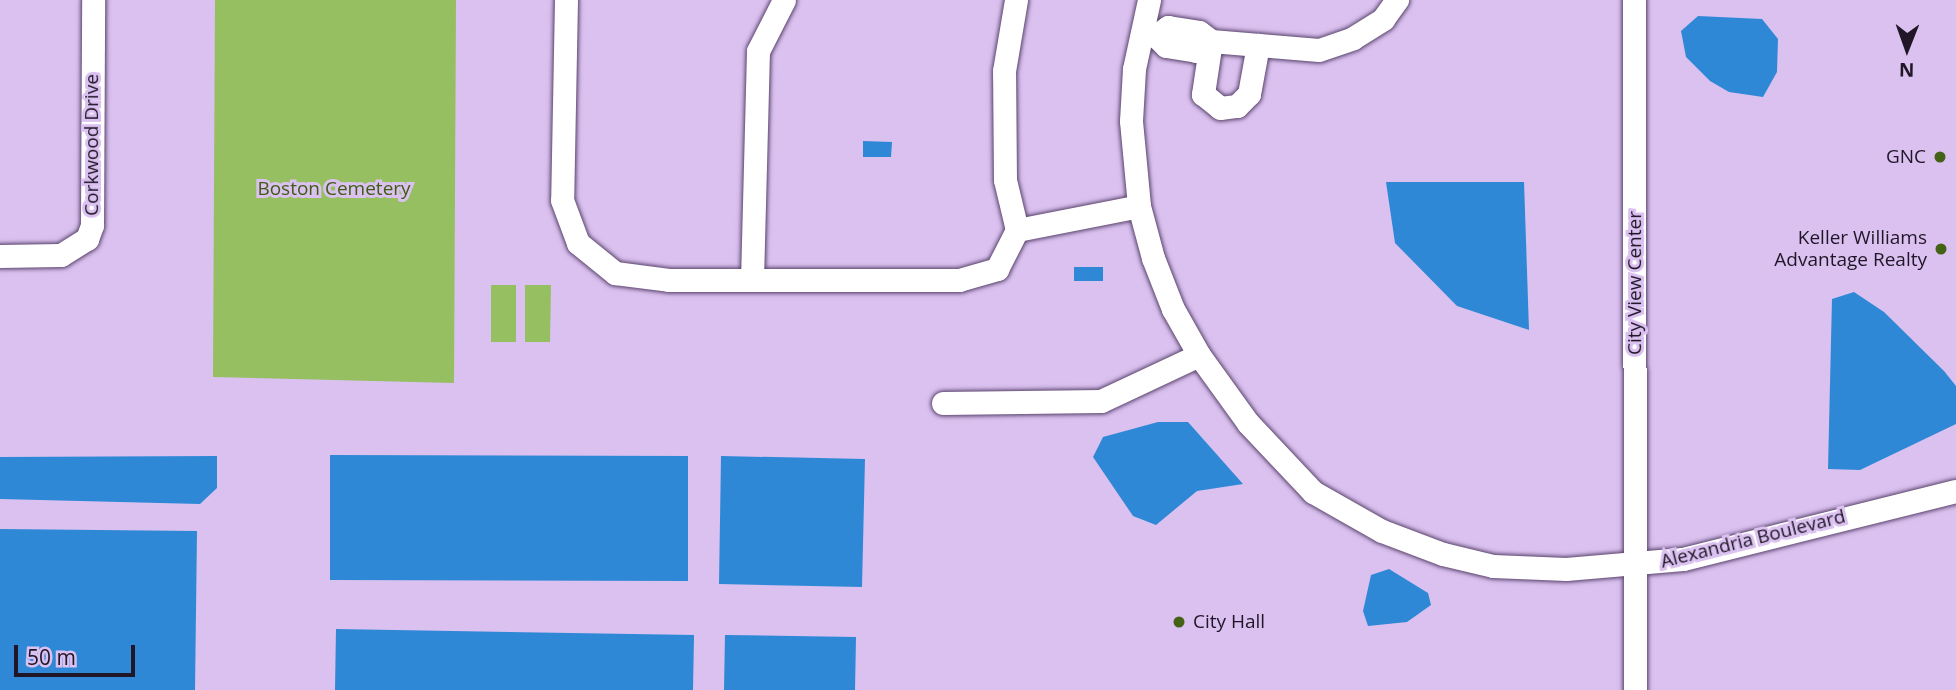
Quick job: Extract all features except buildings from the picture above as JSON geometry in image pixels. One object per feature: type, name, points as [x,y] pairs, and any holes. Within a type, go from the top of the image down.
[{"type":"street","name":"Corkwood Drive","points":[[0,256],[61,256],[87,239],[92,225],[93,0]]},
{"type":"street","points":[[566,0],[562,200],[578,243],[615,273],[669,280],[959,280],[997,269],[1017,230],[1005,180],[1004,153],[1004,71],[1016,0]]},
{"type":"street","points":[[752,280],[758,51],[784,0]]},
{"type":"street","name":"Alexandria Boulevard","points":[[1149,0],[1148,35],[1131,121],[1139,206],[1165,290],[1199,355],[1248,423],[1306,485],[1382,531],[1443,554],[1493,566],[1636,565],[1683,559],[1956,491]]},
{"type":"street","points":[[1148,35],[1166,46],[1196,51],[1211,41],[1319,50],[1383,19],[1397,0]]},
{"type":"street","name":"City View Center","points":[[1634,0],[1635,690]]},
{"type":"street","points":[[1211,41],[1203,94],[1220,108],[1237,106],[1249,94],[1258,46]]},
{"type":"street","points":[[1017,230],[1139,206]]},
{"type":"street","points":[[943,403],[1101,401],[1199,355]]},
{"type":"green space","name":"Boston Cemetery","points":[[215,0],[456,0],[454,383],[213,377]]},
{"type":"green space","points":[[491,285],[516,285],[516,342],[491,342]]},
{"type":"green space","points":[[525,285],[551,285],[550,342],[525,342]]},
{"type":"water","points":[[1698,16],[1762,19],[1778,39],[1777,72],[1763,97],[1729,92],[1710,81],[1686,57],[1681,31]]},
{"type":"water","points":[[863,141],[892,142],[891,157],[863,157]]},
{"type":"water","points":[[1386,182],[1524,182],[1529,330],[1457,306],[1395,243]]},
{"type":"water","points":[[1074,267],[1103,267],[1103,281],[1074,281]]},
{"type":"water","points":[[1854,292],[1884,312],[1956,386],[1956,424],[1860,470],[1828,469],[1832,299]]},
{"type":"water","points":[[1158,422],[1188,422],[1243,484],[1197,491],[1156,525],[1133,516],[1093,457],[1103,437]]},
{"type":"water","points":[[330,455],[688,456],[688,581],[330,580]]},
{"type":"water","points":[[217,456],[217,488],[200,504],[0,499],[0,457]]},
{"type":"water","points":[[721,456],[865,459],[862,587],[719,584]]},
{"type":"water","points":[[0,529],[197,531],[195,690],[0,690]]},
{"type":"water","points":[[1389,569],[1428,593],[1431,605],[1407,622],[1368,626],[1363,611],[1371,575]]},
{"type":"water","points":[[336,629],[694,635],[693,690],[335,690]]},
{"type":"water","points":[[725,635],[856,637],[855,690],[724,690]]},
{"type":"place","name":"GNC","points":[[1940,157]]},
{"type":"place","name":"Keller Williams Advantage Realty","points":[[1941,249]]},
{"type":"place","name":"City Hall","points":[[1179,622]]}]
